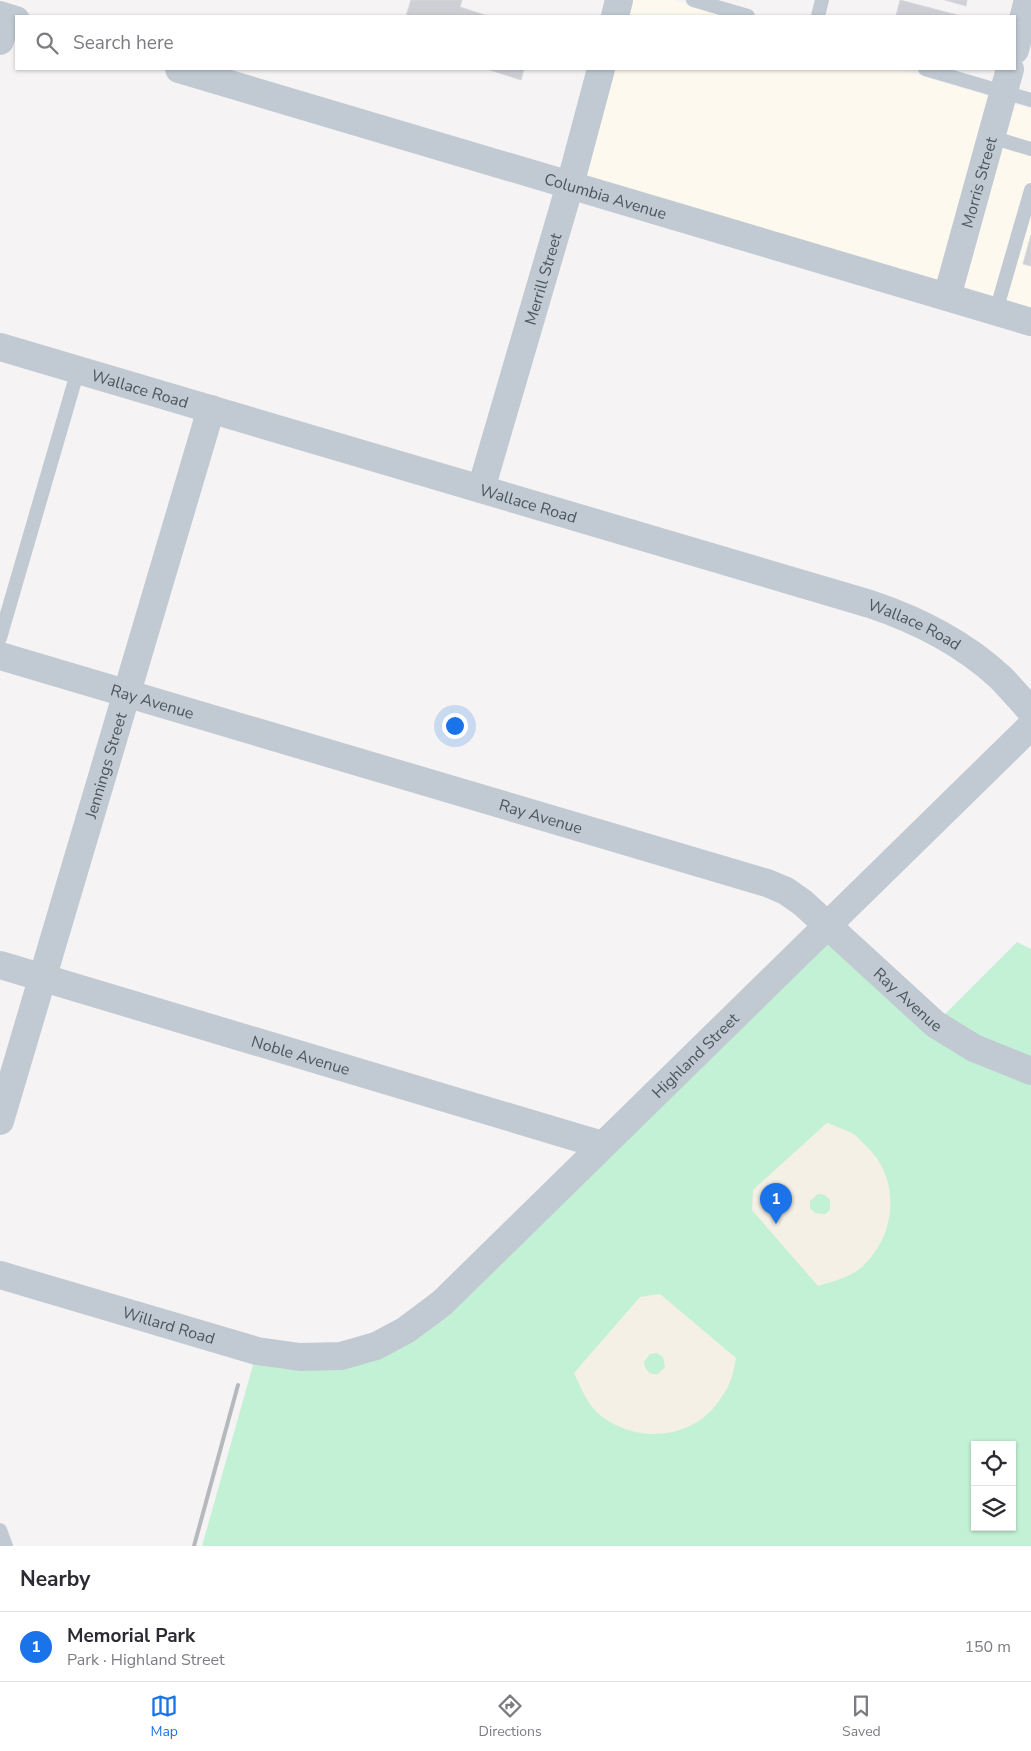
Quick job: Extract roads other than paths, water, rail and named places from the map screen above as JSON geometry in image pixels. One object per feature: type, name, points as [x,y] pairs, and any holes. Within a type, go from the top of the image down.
[{"type":"street","points":[[615,15],[619,0]]},
{"type":"street","points":[[1016,46],[1028,0]]},
{"type":"street","name":"Columbia Avenue","points":[[182,70],[1031,322]]},
{"type":"street","name":"Merrill Street","points":[[481,489],[570,185],[601,70]]},
{"type":"street","name":"Morris Street","points":[[947,297],[1006,80]]},
{"type":"street","name":"Wallace Road","points":[[0,347],[902,615],[936,631],[973,655],[1000,677],[1031,711]]},
{"type":"street","name":"Jennings Street","points":[[0,1120],[211,409]]},
{"type":"street","name":"Ray Avenue","points":[[0,656],[767,883],[786,891],[803,903],[935,1024],[974,1048],[1031,1071]]},
{"type":"street","name":"Highland Street","points":[[341,1356],[376,1346],[399,1334],[442,1303],[1031,726]]},
{"type":"street","name":"Noble Avenue","points":[[0,965],[602,1145]]},
{"type":"street","name":"Willard Road","points":[[0,1275],[257,1351],[300,1357],[341,1356]]},
{"type":"lane","points":[[693,0],[745,15]]},
{"type":"lane","points":[[818,15],[822,0]]},
{"type":"lane","points":[[932,70],[1006,80],[1031,100]]},
{"type":"lane","points":[[991,137],[1031,149]]},
{"type":"lane","points":[[996,311],[1031,190]]},
{"type":"lane","points":[[0,638],[78,370]]},
{"type":"lane","points":[[0,1530],[6,1546]]},
{"type":"railway","points":[[194,1546],[238,1385]]},
{"type":"place","name":"Memorial Park","points":[[776,1224]]}]
